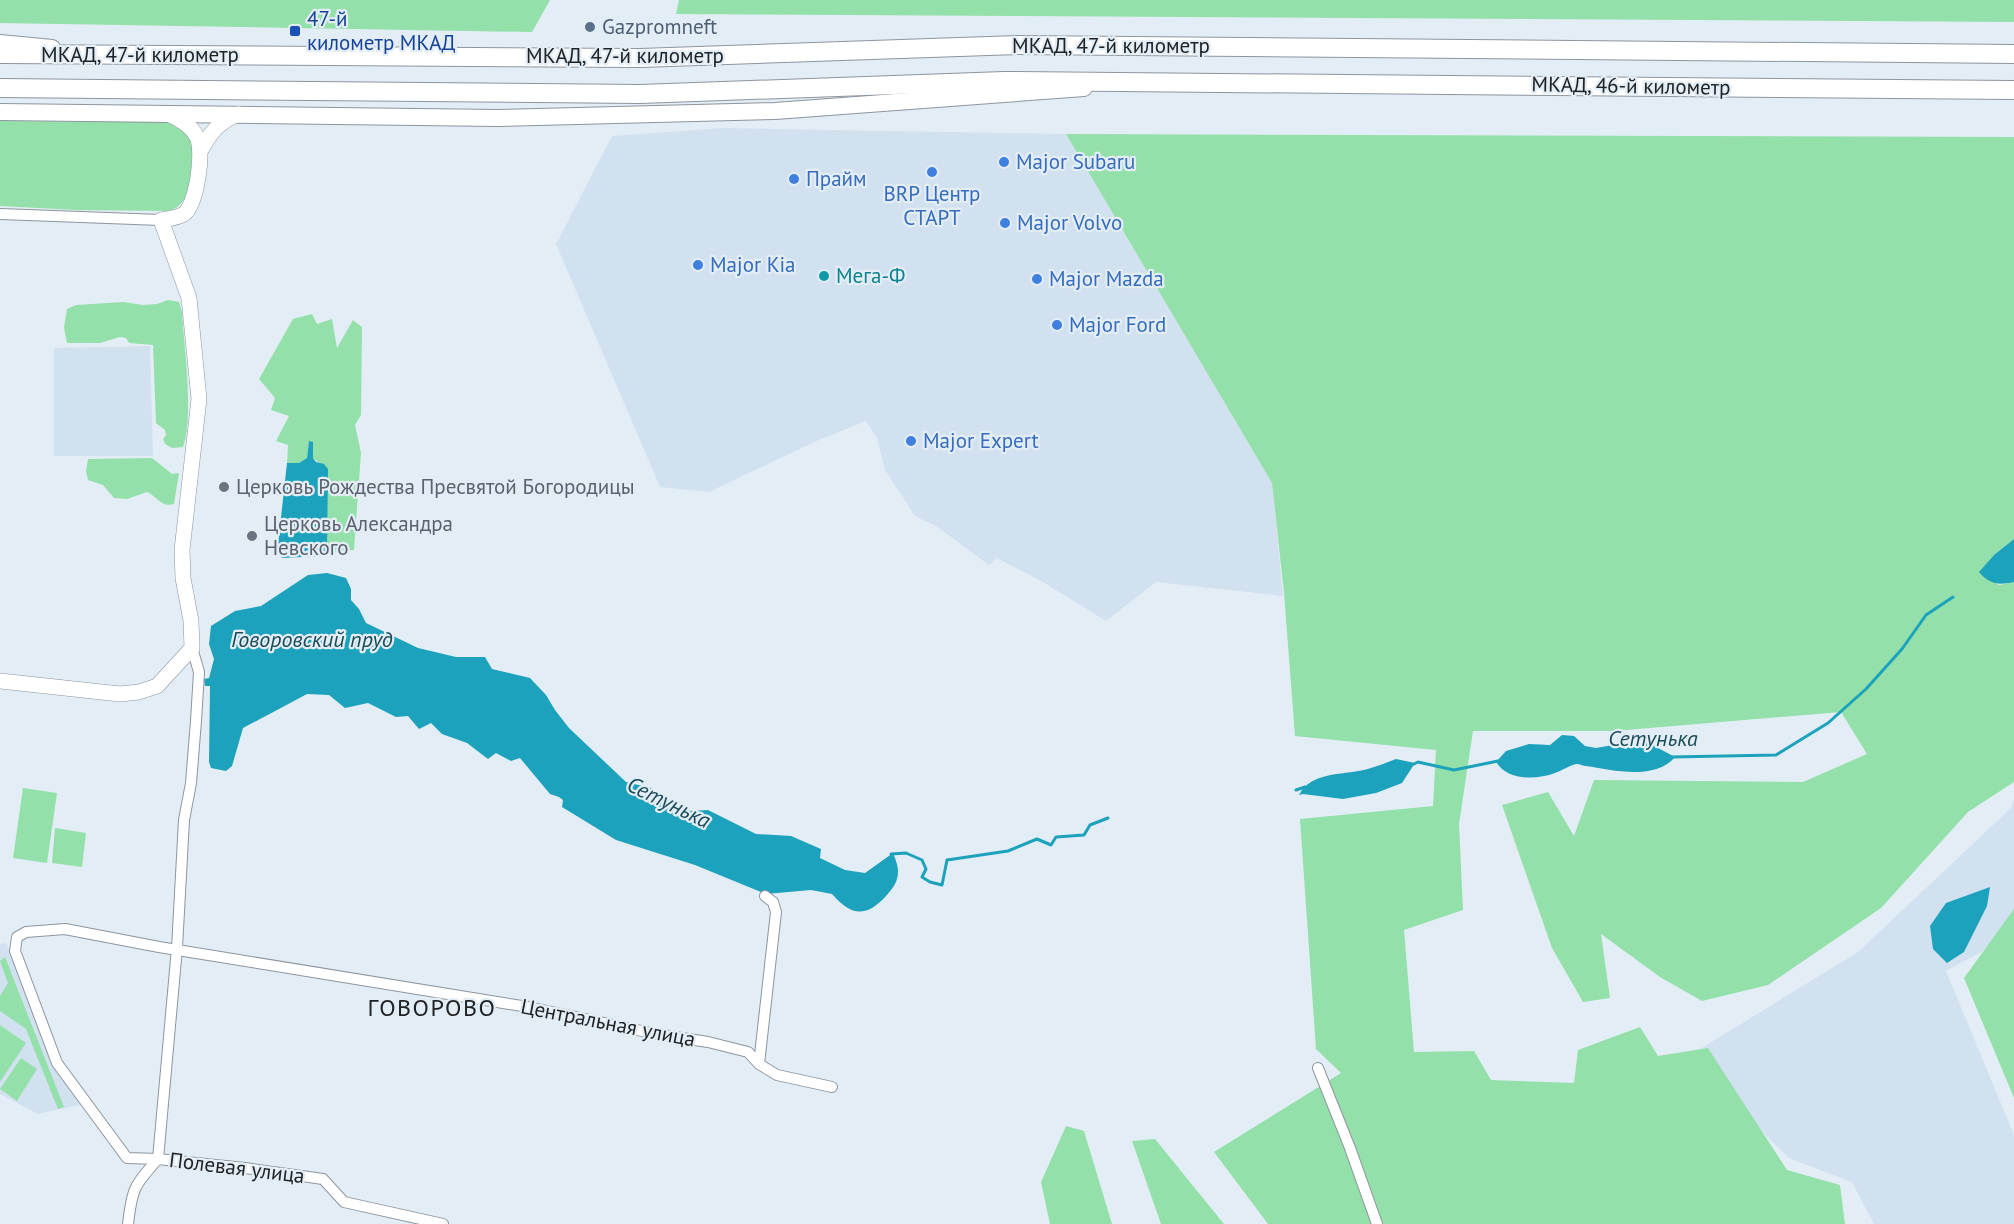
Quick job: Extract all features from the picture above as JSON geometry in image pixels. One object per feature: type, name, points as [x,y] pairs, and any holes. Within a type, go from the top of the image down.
[{"type":"highway","name":"МКАД, 47-й километр","points":[[0,54],[640,58],[973,45],[1251,47]]},
{"type":"highway","name":"МКАД, 46-й километр","points":[[1251,47],[2014,54]]},
{"type":"highway","name":"МКАД, 47-й километр","points":[[0,88],[640,94],[973,81],[1248,83]]},
{"type":"highway","name":"МКАД, 46-й километр","points":[[1248,83],[2014,90]]},
{"type":"main road","points":[[0,42],[116,54]]},
{"type":"main road","points":[[0,112],[498,118],[775,111],[1023,94],[1151,82]]},
{"type":"street","points":[[0,214],[161,220],[183,214],[194,201],[200,152],[199,140],[184,122],[165,114]]},
{"type":"street","points":[[200,152],[213,131],[229,118],[239,114]]},
{"type":"street","points":[[128,1224],[131,1198],[138,1181],[158,1159],[177,948],[184,820],[191,783],[199,672],[192,648],[191,621],[183,578],[182,550],[199,399],[189,298],[161,220]]},
{"type":"street","points":[[0,681],[120,694],[139,693],[157,686],[192,648]]},
{"type":"street","points":[[759,1064],[776,912],[773,902],[765,896]]},
{"type":"street","name":"Центральная улица","points":[[127,1158],[57,1064],[15,951],[15,940],[20,934],[45,929],[65,929],[528,1007],[748,1052],[759,1064],[777,1075],[832,1087]]},
{"type":"street","points":[[1318,1068],[1377,1224]]},
{"type":"street","name":"Полевая улица","points":[[127,1158],[245,1168],[323,1179],[344,1202],[442,1224]]},
{"type":"shaded area","points":[[722,128],[1066,134],[1272,483],[1283,596],[1156,582],[1106,621],[1043,582],[997,558],[989,565],[936,526],[915,516],[885,470],[877,438],[866,421],[814,442],[709,492],[660,487],[556,244],[612,136]]},
{"type":"shaded area","points":[[150,346],[153,456],[54,456],[54,348]]},
{"type":"shaded area","points":[[2014,799],[2014,934],[1946,971],[2014,1135],[2014,1224],[1874,1224],[1852,1182],[1789,1158],[1687,1057],[1858,952],[2011,808]]},
{"type":"shaded area","points":[[6,943],[55,1064],[83,1104],[38,1114],[0,1094],[0,944]]},
{"type":"green space","points":[[0,0],[550,0],[532,32],[0,23]]},
{"type":"green space","points":[[679,0],[2014,0],[2014,22],[676,14]]},
{"type":"green space","points":[[0,121],[171,123],[187,134],[192,143],[191,176],[187,194],[182,202],[168,211],[0,206]]},
{"type":"green space","points":[[1066,134],[2014,137],[2014,539],[1994,555],[1980,572],[1999,585],[2014,582],[2014,782],[1968,812],[1881,908],[1768,985],[1702,1001],[1660,977],[1601,934],[1610,998],[1583,1002],[1552,948],[1502,805],[1548,792],[1574,836],[1594,780],[1803,782],[1867,754],[1841,712],[1614,731],[1473,731],[1459,824],[1463,910],[1404,930],[1414,1052],[1474,1051],[1491,1080],[1574,1083],[1578,1050],[1640,1027],[1658,1056],[1708,1048],[1787,1170],[1840,1185],[1845,1224],[1268,1224],[1214,1152],[1341,1073],[1316,1049],[1300,819],[1433,806],[1436,750],[1295,736],[1284,593],[1272,483]]},
{"type":"green space","points":[[168,300],[179,302],[182,312],[188,400],[188,418],[183,447],[172,448],[165,444],[163,439],[166,435],[165,430],[156,423],[153,345],[129,343],[126,338],[120,337],[100,343],[67,343],[64,327],[67,309],[76,305],[123,302],[143,305]]},
{"type":"green space","points":[[312,314],[317,324],[332,319],[337,348],[353,320],[362,327],[361,415],[355,425],[361,453],[354,550],[327,552],[327,469],[313,458],[313,442],[309,442],[307,458],[299,463],[287,463],[288,445],[276,441],[289,416],[271,410],[275,398],[259,379],[293,319]]},
{"type":"green space","points":[[152,458],[172,474],[179,473],[174,504],[162,503],[147,492],[127,499],[114,498],[103,485],[88,480],[86,471],[88,459]]},
{"type":"green space","points":[[23,788],[57,793],[47,863],[13,858]]},
{"type":"green space","points":[[55,828],[86,833],[82,867],[52,863]]},
{"type":"green space","points":[[2014,909],[2014,1098],[1964,978]]},
{"type":"green space","points":[[5,957],[64,1107],[58,1109],[26,1029],[0,1011],[0,996],[8,983],[0,961]]},
{"type":"green space","points":[[0,1025],[26,1043],[0,1082]]},
{"type":"green space","points":[[21,1058],[37,1069],[17,1101],[0,1089]]},
{"type":"green space","points":[[1066,1126],[1084,1131],[1112,1224],[1050,1224],[1041,1182]]},
{"type":"green space","points":[[1155,1139],[1224,1224],[1161,1224],[1132,1141]]},
{"type":"water","points":[[309,441],[313,442],[313,458],[328,469],[327,552],[322,556],[282,558],[278,545],[287,463],[299,463],[307,458]]},
{"type":"water","points":[[2014,539],[2014,582],[1999,584],[1991,582],[1979,572],[1994,555]]},
{"type":"water","name":"Говоровский пруд","points":[[327,573],[346,578],[351,589],[351,600],[366,623],[418,648],[456,657],[485,657],[492,669],[530,678],[546,695],[569,728],[626,782],[651,788],[676,806],[689,811],[708,810],[756,834],[791,836],[821,849],[820,858],[845,870],[865,873],[893,853],[898,871],[895,885],[879,903],[859,912],[846,907],[832,894],[811,890],[766,894],[695,865],[616,840],[562,807],[563,800],[550,794],[520,758],[511,761],[496,753],[488,759],[467,743],[442,734],[431,723],[419,729],[408,716],[396,717],[368,703],[345,708],[329,695],[307,694],[243,728],[232,766],[226,771],[211,768],[209,762],[210,686],[205,686],[204,679],[209,678],[214,659],[209,644],[211,626],[235,611],[261,606],[308,575]]},
{"type":"water","points":[[1562,735],[1574,736],[1585,746],[1596,748],[1613,745],[1626,749],[1641,739],[1675,757],[1667,764],[1645,771],[1620,771],[1577,764],[1548,775],[1531,778],[1508,773],[1496,762],[1506,751],[1529,744],[1550,745]]},
{"type":"water","points":[[1396,759],[1415,763],[1402,783],[1376,793],[1343,799],[1299,795],[1311,782],[1319,778],[1364,770]]},
{"type":"water","points":[[1990,887],[1987,906],[1964,952],[1947,963],[1933,949],[1930,926],[1946,903]]},
{"type":"waterway","name":"Сетунька","points":[[1672,757],[1776,755],[1828,723],[1866,689],[1902,649],[1926,615],[1953,597]]},
{"type":"waterway","name":"Сетунька","points":[[1414,764],[1418,762],[1454,770],[1498,761]]},
{"type":"waterway","name":"Сетунька","points":[[1296,790],[1305,787]]},
{"type":"waterway","name":"Сетунька","points":[[891,854],[906,853],[922,860],[926,869],[922,877],[942,885],[947,860],[1008,851],[1037,839],[1051,845],[1056,837],[1084,835],[1090,825],[1108,818]]},
{"type":"place","name":"Gazpromneft","points":[[590,27]]},
{"type":"place","name":"47-й километр МКАД","points":[[295,31]]},
{"type":"place","name":"Major Subaru","points":[[1004,162]]},
{"type":"place","name":"BRP Центр СТАРТ","points":[[932,172]]},
{"type":"place","name":"Прайм","points":[[794,179]]},
{"type":"place","name":"Major Volvo","points":[[1005,223]]},
{"type":"place","name":"Major Kia","points":[[698,265]]},
{"type":"place","name":"Мега-Ф","points":[[824,276]]},
{"type":"place","name":"Major Mazda","points":[[1037,279]]},
{"type":"place","name":"Major Ford","points":[[1057,325]]},
{"type":"place","name":"Major Expert","points":[[911,441]]},
{"type":"place","name":"Церковь Рождества Пресвятой Богородицы","points":[[224,487]]},
{"type":"place","name":"Церковь Александра Невского","points":[[252,536]]},
{"type":"district","name":"ГОВОРОВО","points":[[432,1008]]}]
